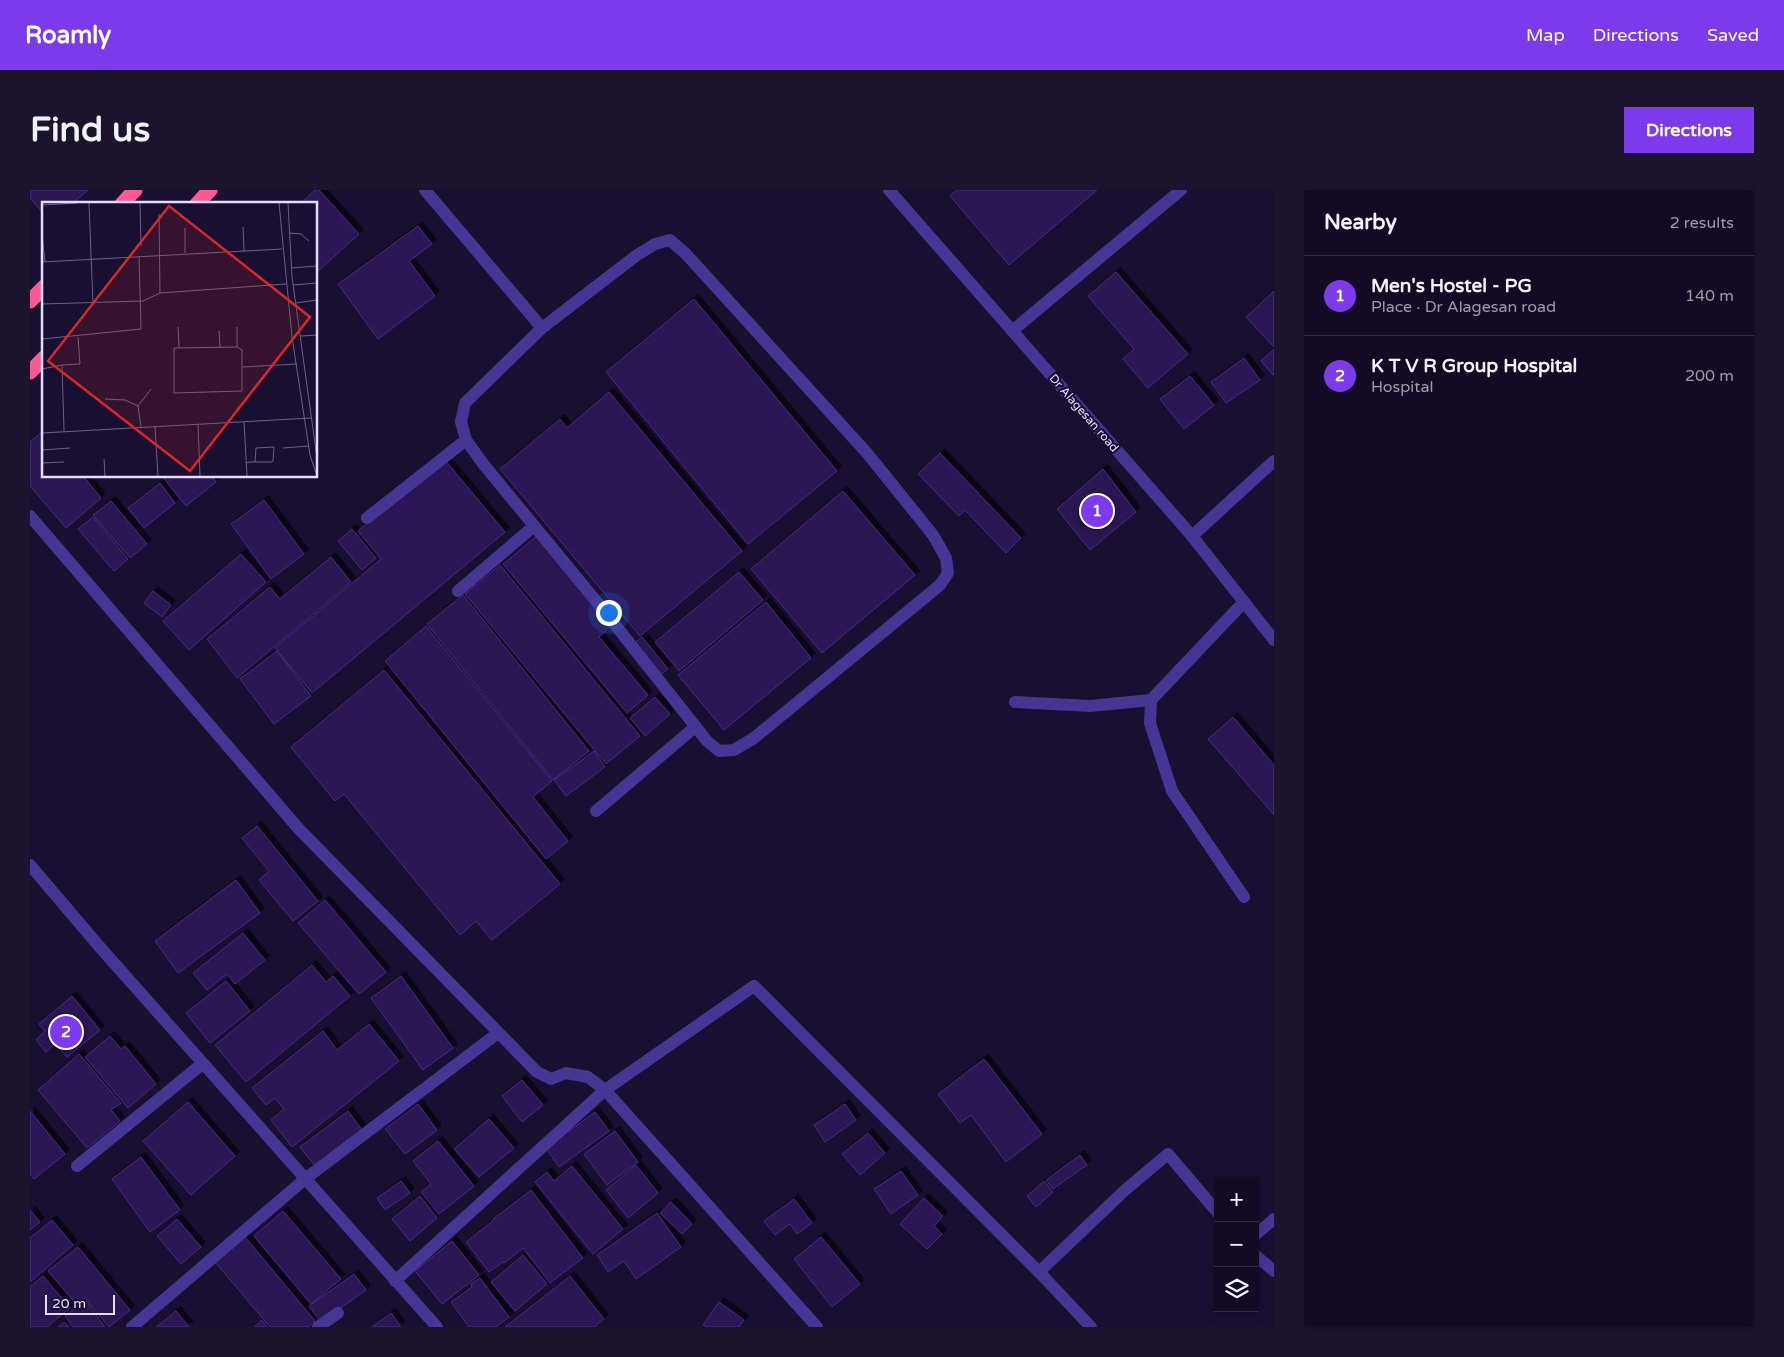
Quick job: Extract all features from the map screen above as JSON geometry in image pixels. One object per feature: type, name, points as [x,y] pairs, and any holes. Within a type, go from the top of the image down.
[{"type":"highway","points":[[124,202],[135,190]]},
{"type":"highway","points":[[199,202],[210,190]]},
{"type":"highway","points":[[30,301],[42,289]]},
{"type":"highway","points":[[30,372],[42,360]]},
{"type":"street","points":[[424,190],[542,328]]},
{"type":"street","name":"Dr Alagesan road","points":[[889,190],[1192,536],[1274,640]]},
{"type":"street","points":[[1012,330],[1181,190]]},
{"type":"street","points":[[670,240],[686,254],[867,453],[933,535],[946,558],[948,573],[940,585],[754,738],[734,750],[720,751],[707,742],[484,465],[466,440],[460,422],[465,403],[542,328],[637,255],[655,244],[670,240]]},
{"type":"street","points":[[367,518],[466,440]]},
{"type":"street","points":[[1192,536],[1274,461]]},
{"type":"street","points":[[30,516],[298,828],[537,1072],[551,1079],[566,1073],[588,1077],[605,1090],[814,1326]]},
{"type":"street","points":[[458,591],[534,526]]},
{"type":"street","points":[[1015,702],[1090,706],[1151,700],[1244,602]]},
{"type":"street","points":[[1151,700],[1150,724],[1172,791],[1244,897]]},
{"type":"street","points":[[596,811],[695,727]]},
{"type":"street","points":[[30,865],[98,946],[437,1327]]},
{"type":"street","points":[[395,1281],[605,1090],[754,986],[1039,1272],[1090,1327]]},
{"type":"street","points":[[132,1327],[304,1179],[498,1033]]},
{"type":"street","points":[[76,1166],[202,1064]]},
{"type":"street","points":[[1039,1272],[1124,1191],[1168,1154],[1214,1208]]},
{"type":"street","points":[[1259,1232],[1274,1219]]},
{"type":"street","points":[[1259,1258],[1274,1271]]},
{"type":"street","points":[[318,1327],[338,1314]]},
{"type":"building","points":[[30,190],[88,190],[74,202],[42,202],[42,212],[30,198]]},
{"type":"building","points":[[315,190],[319,190],[359,234],[318,271],[318,202],[302,202]]},
{"type":"building","points":[[957,190],[1097,190],[1009,265],[950,196]]},
{"type":"building","points":[[418,226],[432,244],[409,261],[435,296],[378,339],[338,284]]},
{"type":"building","points":[[1116,272],[1188,354],[1148,388],[1123,359],[1134,349],[1088,296]]},
{"type":"building","points":[[1274,291],[1274,347],[1246,317]]},
{"type":"building","points":[[694,299],[837,471],[748,544],[606,372]]},
{"type":"building","points":[[1274,349],[1274,374],[1273,375],[1261,361]]},
{"type":"building","points":[[1244,358],[1260,380],[1226,403],[1211,382]]},
{"type":"building","points":[[1190,376],[1214,405],[1184,429],[1160,399]]},
{"type":"building","points":[[609,392],[742,551],[640,636],[500,469],[560,419],[567,428]]},
{"type":"building","points":[[42,432],[42,478],[85,478],[101,498],[66,528],[30,486],[30,442]]},
{"type":"building","points":[[940,453],[1021,538],[1006,553],[965,510],[959,516],[918,474]]},
{"type":"building","points":[[444,459],[505,532],[312,693],[275,648],[381,559],[358,531]]},
{"type":"building","points":[[1103,469],[1136,512],[1090,550],[1057,509]]},
{"type":"building","points":[[164,478],[213,478],[216,482],[186,506]]},
{"type":"building","points":[[160,483],[175,503],[144,528],[128,508]]},
{"type":"building","points":[[843,491],[915,575],[822,653],[751,569]]},
{"type":"building","points":[[264,500],[304,554],[271,579],[231,524]]},
{"type":"building","points":[[111,501],[147,544],[130,558],[93,515]]},
{"type":"building","points":[[93,517],[128,559],[114,571],[78,529]]},
{"type":"building","points":[[352,529],[376,558],[362,570],[338,541]]},
{"type":"building","points":[[538,535],[612,625],[599,637],[648,695],[627,713],[503,564]]},
{"type":"building","points":[[241,554],[266,582],[189,650],[163,621]]},
{"type":"building","points":[[331,557],[351,582],[237,678],[207,639],[270,587],[280,599]]},
{"type":"building","points":[[500,565],[640,736],[606,764],[465,594]]},
{"type":"building","points":[[739,572],[763,600],[679,671],[655,642]]},
{"type":"building","points":[[153,591],[171,605],[162,617],[144,603]]},
{"type":"building","points":[[463,595],[589,751],[553,780],[427,624]]},
{"type":"building","points":[[766,602],[811,658],[724,730],[678,675]]},
{"type":"building","points":[[426,626],[552,781],[533,797],[568,841],[546,859],[385,661]]},
{"type":"building","points":[[642,637],[668,669],[659,676],[633,644]]},
{"type":"building","points":[[277,651],[311,696],[274,724],[240,679]]},
{"type":"building","points":[[384,670],[560,884],[492,940],[476,921],[460,935],[344,794],[335,801],[291,747]]},
{"type":"building","points":[[655,697],[670,714],[645,736],[630,718]]},
{"type":"building","points":[[1233,717],[1274,765],[1274,815],[1208,739]]},
{"type":"building","points":[[594,751],[605,767],[566,796],[554,780]]},
{"type":"building","points":[[257,826],[318,901],[293,921],[259,880],[269,871],[242,838]]},
{"type":"building","points":[[236,880],[260,913],[178,973],[155,941]]},
{"type":"building","points":[[325,900],[386,972],[359,994],[298,923]]},
{"type":"building","points":[[243,933],[265,960],[235,984],[227,974],[207,990],[193,973]]},
{"type":"building","points":[[312,965],[326,982],[333,976],[350,996],[246,1082],[215,1045]]},
{"type":"building","points":[[401,976],[453,1048],[423,1070],[371,998]]},
{"type":"building","points":[[226,981],[250,1011],[210,1043],[186,1013]]},
{"type":"building","points":[[72,996],[100,1030],[67,1057],[55,1044],[46,1052],[36,1040],[45,1031],[39,1024]]},
{"type":"building","points":[[369,1024],[399,1061],[292,1147],[271,1120],[284,1109],[275,1098],[266,1105],[252,1088],[323,1031],[337,1050]]},
{"type":"building","points":[[110,1036],[121,1049],[125,1046],[156,1084],[128,1108],[85,1057]]},
{"type":"building","points":[[79,1054],[121,1103],[111,1110],[120,1121],[87,1148],[38,1090]]},
{"type":"building","points":[[984,1059],[1042,1134],[1006,1162],[971,1115],[960,1123],[938,1094]]},
{"type":"building","points":[[522,1080],[543,1105],[522,1122],[502,1096]]},
{"type":"building","points":[[188,1102],[235,1156],[191,1195],[143,1141]]},
{"type":"building","points":[[418,1104],[437,1130],[405,1154],[385,1129]]},
{"type":"building","points":[[845,1104],[856,1120],[825,1142],[814,1125]]},
{"type":"building","points":[[30,1111],[65,1154],[34,1179],[30,1174]]},
{"type":"building","points":[[348,1111],[362,1130],[315,1166],[300,1147]]},
{"type":"building","points":[[595,1112],[609,1131],[559,1167],[546,1148]]},
{"type":"building","points":[[489,1119],[514,1148],[479,1177],[454,1149]]},
{"type":"building","points":[[615,1131],[638,1162],[607,1185],[584,1154]]},
{"type":"building","points":[[868,1133],[885,1153],[860,1175],[842,1154]]},
{"type":"building","points":[[438,1141],[474,1186],[439,1214],[421,1192],[431,1184],[413,1161]]},
{"type":"building","points":[[1080,1155],[1087,1165],[1053,1189],[1046,1180]]},
{"type":"building","points":[[141,1157],[180,1210],[150,1232],[112,1179]]},
{"type":"building","points":[[636,1165],[658,1193],[628,1218],[606,1190]]},
{"type":"building","points":[[572,1166],[623,1229],[593,1254],[535,1182],[547,1172],[554,1181]]},
{"type":"building","points":[[901,1171],[918,1195],[891,1214],[874,1189]]},
{"type":"building","points":[[401,1181],[410,1193],[385,1210],[377,1198]]},
{"type":"building","points":[[1044,1181],[1053,1192],[1036,1207],[1027,1196]]},
{"type":"building","points":[[531,1190],[583,1258],[550,1283],[523,1248],[489,1272],[466,1242]]},
{"type":"building","points":[[420,1196],[437,1218],[410,1241],[392,1219]]},
{"type":"building","points":[[924,1198],[943,1216],[934,1226],[942,1234],[927,1249],[900,1224]]},
{"type":"building","points":[[794,1199],[812,1223],[797,1234],[790,1224],[775,1235],[764,1221]]},
{"type":"building","points":[[671,1202],[692,1224],[682,1234],[660,1213]]},
{"type":"building","points":[[30,1210],[40,1222],[30,1230]]},
{"type":"building","points":[[283,1211],[341,1279],[311,1304],[254,1236]]},
{"type":"building","points":[[657,1213],[681,1247],[636,1279],[624,1261],[608,1272],[597,1255]]},
{"type":"building","points":[[177,1219],[201,1247],[181,1264],[157,1236]]},
{"type":"building","points":[[52,1220],[73,1245],[30,1282],[30,1238]]},
{"type":"building","points":[[245,1237],[315,1321],[308,1327],[270,1327],[215,1262]]},
{"type":"building","points":[[821,1237],[860,1284],[832,1307],[794,1259]]},
{"type":"building","points":[[452,1241],[479,1275],[442,1304],[415,1271]]},
{"type":"building","points":[[78,1247],[130,1310],[109,1327],[85,1298],[77,1305],[48,1271]]},
{"type":"building","points":[[523,1255],[547,1284],[515,1311],[491,1282]]},
{"type":"building","points":[[354,1274],[366,1290],[321,1322],[309,1306]]},
{"type":"building","points":[[43,1276],[70,1308],[47,1327],[30,1327],[30,1287]]},
{"type":"building","points":[[570,1276],[604,1319],[594,1327],[505,1327]]},
{"type":"building","points":[[480,1278],[509,1317],[496,1327],[469,1327],[451,1302],[472,1287],[471,1284]]},
{"type":"building","points":[[86,1301],[105,1327],[73,1327],[65,1316]]},
{"type":"building","points":[[719,1302],[744,1320],[739,1327],[706,1327],[703,1325]]},
{"type":"building","points":[[176,1311],[189,1327],[156,1327]]},
{"type":"building","points":[[391,1313],[401,1327],[372,1327]]},
{"type":"building","points":[[262,1320],[267,1327],[254,1327]]},
{"type":"building","points":[[64,1322],[69,1327],[58,1327]]},
{"type":"place","name":"Men's Hostel - PG","points":[[1097,511]]},
{"type":"place","name":"K T V R Group Hospital","points":[[66,1032]]}]
